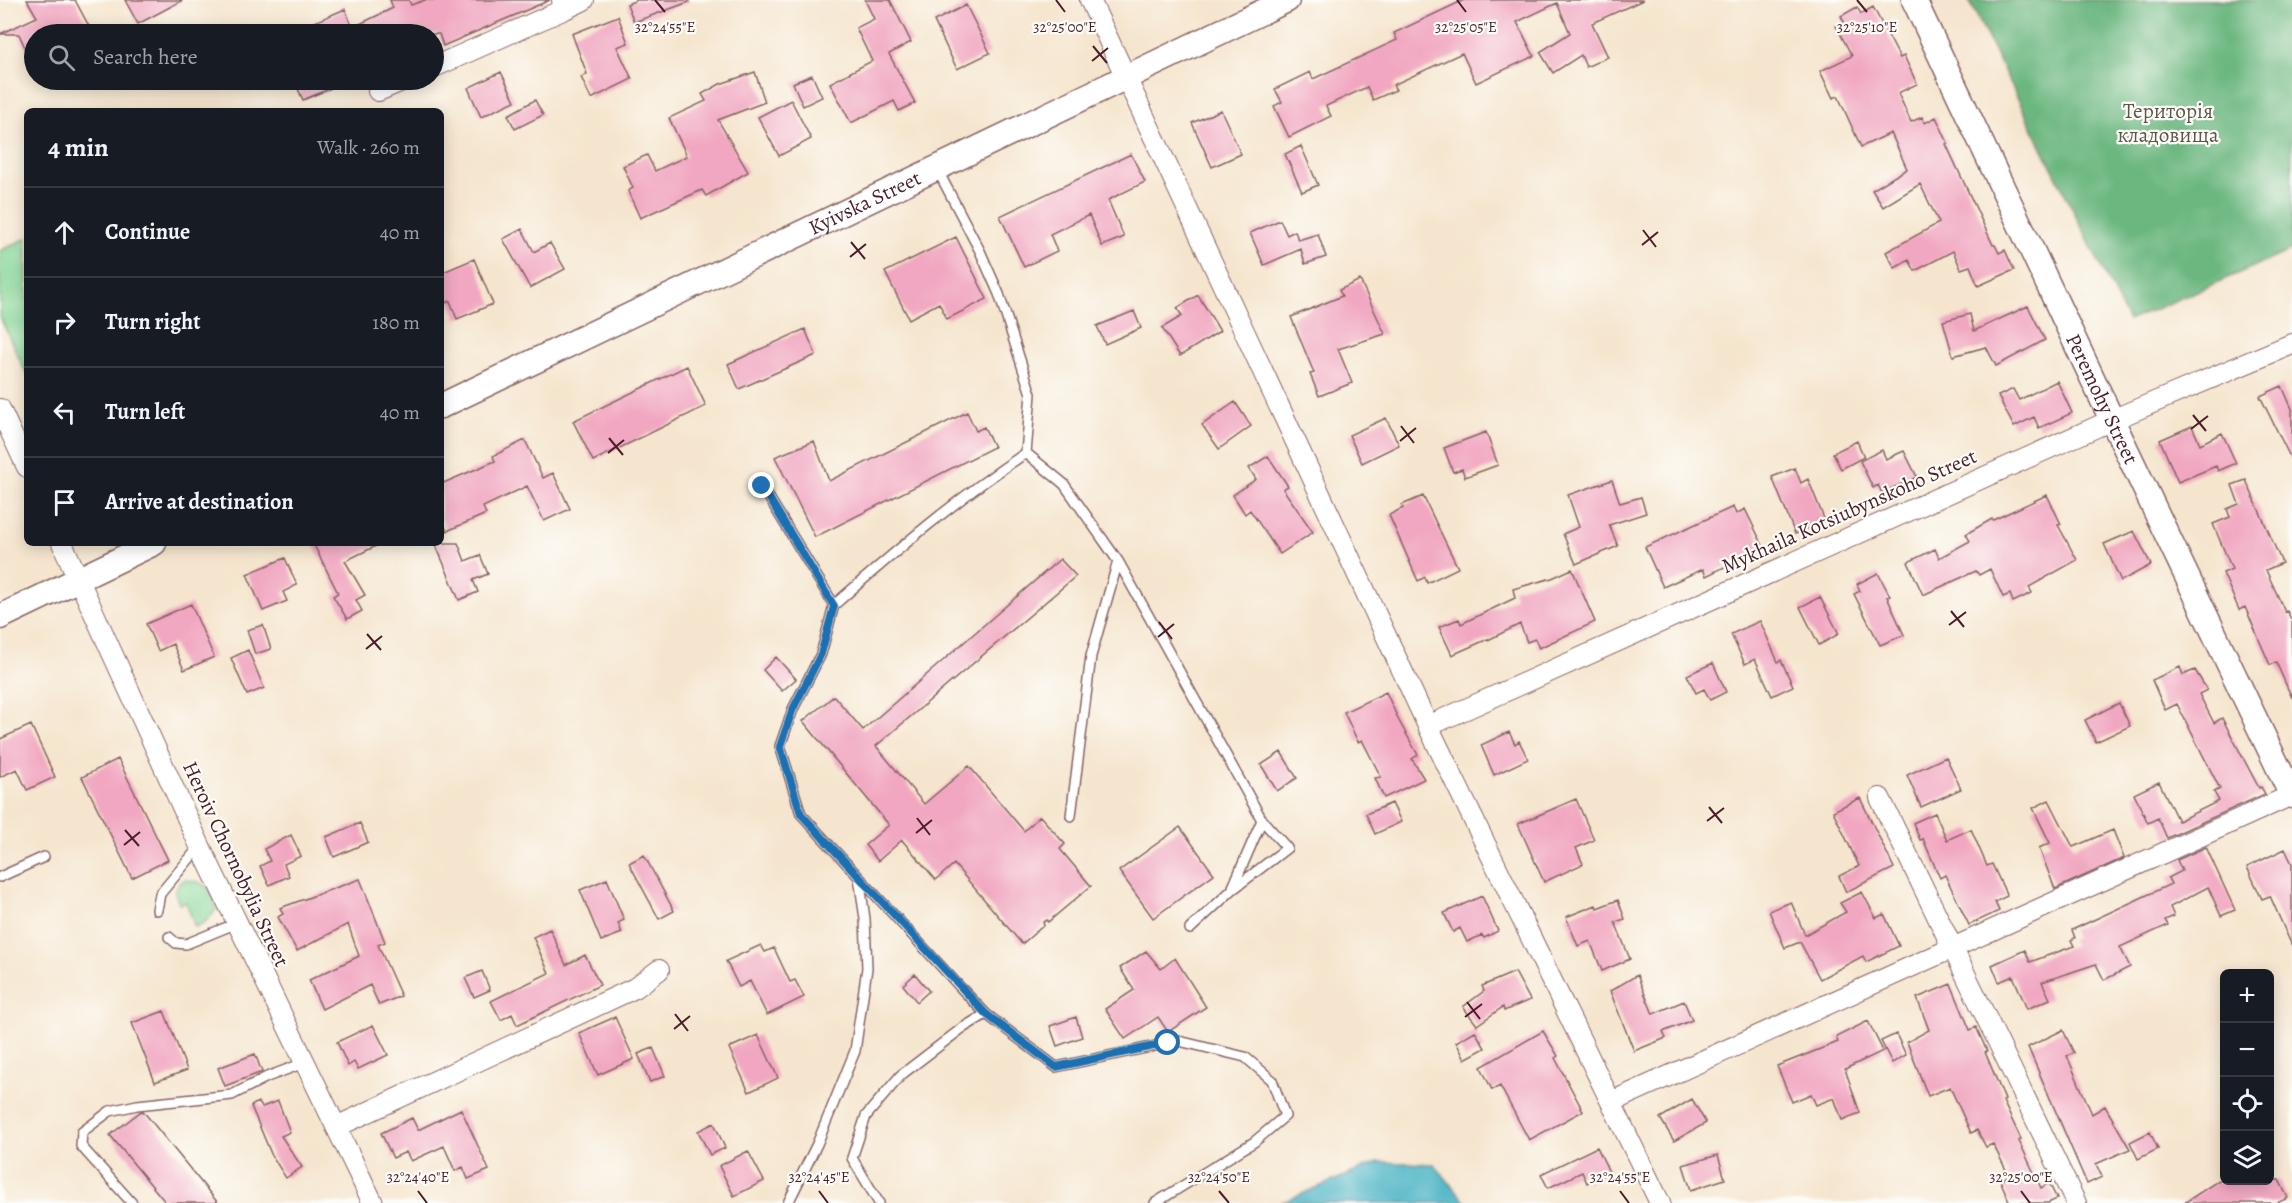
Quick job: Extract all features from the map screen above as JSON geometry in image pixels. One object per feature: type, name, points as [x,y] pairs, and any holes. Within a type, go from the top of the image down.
[{"type":"street","points":[[444,62],[564,4],[584,0]]},
{"type":"street","points":[[1090,0],[1428,726],[1660,1203]]},
{"type":"street","name":"Kyivska Street","points":[[444,405],[1287,0]]},
{"type":"street","name":"Peremohy Street","points":[[1914,0],[2292,795]]},
{"type":"street","name":"Mykhaila Kotsiubynskoho Street","points":[[1428,726],[2112,420],[2292,345]]},
{"type":"street","points":[[0,409],[24,461]]},
{"type":"street","name":"Heroiv Chornobylia Street","points":[[63,546],[200,846],[373,1203]]},
{"type":"street","points":[[0,617],[148,546]]},
{"type":"street","points":[[1611,1102],[2292,795]]},
{"type":"street","points":[[1880,798],[2076,1203]]},
{"type":"street","points":[[336,1127],[635,988],[659,970]]},
{"type":"lane","points":[[938,169],[999,294],[1031,394],[1026,453]]},
{"type":"lane","points":[[1026,453],[1064,483],[1118,561],[1262,820],[1287,848],[1232,890],[1190,929]]},
{"type":"lane","points":[[1026,453],[976,486],[902,545],[834,606],[821,654],[793,709],[780,746],[801,814],[986,1014],[1056,1067],[1179,1041],[1245,1057],[1272,1080],[1285,1116],[1254,1142],[1155,1203]]},
{"type":"lane","points":[[762,486],[834,606]]},
{"type":"lane","points":[[1071,816],[1091,656],[1118,561]]},
{"type":"lane","points":[[1232,890],[1262,820]]},
{"type":"lane","points":[[157,910],[160,894],[200,846]]},
{"type":"lane","points":[[0,877],[44,857]]},
{"type":"lane","points":[[788,1203],[817,1144],[855,1051],[867,968],[865,919],[859,877]]},
{"type":"lane","points":[[169,937],[176,943],[186,944],[237,923]]},
{"type":"lane","points":[[879,1203],[852,1158],[866,1116],[901,1075],[961,1029],[986,1014]]},
{"type":"lane","points":[[132,1203],[81,1146],[82,1132],[110,1111],[137,1105],[232,1095],[267,1077],[304,1063]]},
{"type":"green space","name":"Територія кладовища","points":[[1969,0],[2292,0],[2292,250],[2128,321]]},
{"type":"green space","points":[[24,239],[24,369],[0,317],[0,251]]},
{"type":"green space","points":[[185,880],[203,884],[211,892],[215,903],[216,910],[204,923],[195,927],[186,902],[179,904],[175,892],[179,883]]},
{"type":"water","points":[[1378,1162],[1434,1164],[1466,1203],[1280,1203]]},
{"type":"building","points":[[27,0],[75,0],[88,24],[24,24],[24,45],[19,34],[0,34],[37,17]]},
{"type":"building","points":[[125,0],[183,0],[138,24]]},
{"type":"building","points":[[390,0],[409,0],[411,5],[425,0],[550,0],[444,46],[444,24],[360,24],[393,8]]},
{"type":"building","points":[[637,0],[688,0],[689,2],[634,22],[627,4]]},
{"type":"building","points":[[865,0],[890,0],[911,42],[889,54],[915,103],[899,111],[894,101],[851,123],[830,83],[872,61],[856,28],[874,19]]},
{"type":"building","points":[[1464,0],[1643,0],[1592,23],[1608,57],[1586,67],[1581,55],[1553,73],[1540,52],[1570,33],[1557,3],[1517,22],[1534,56],[1476,83],[1462,53],[1393,85],[1396,90],[1373,100],[1367,87],[1326,106],[1331,116],[1289,137],[1274,106],[1282,102],[1275,89],[1310,72],[1313,79],[1397,40],[1394,33]]},
{"type":"building","points":[[966,5],[990,53],[957,69],[934,21]]},
{"type":"building","points":[[1857,7],[1861,14],[1873,7],[1900,58],[1904,56],[1917,84],[1898,93],[1911,122],[1922,117],[1925,123],[1936,117],[1948,143],[1946,144],[1993,245],[1999,253],[2005,250],[2014,270],[1978,286],[1970,266],[1961,269],[1953,251],[1915,271],[1909,260],[1895,268],[1886,252],[1939,223],[1920,184],[1883,207],[1872,190],[1907,169],[1891,133],[1861,147],[1838,96],[1833,98],[1820,71],[1852,56],[1836,26],[1844,22],[1841,16]]},
{"type":"building","points":[[345,9],[351,24],[310,24]]},
{"type":"building","points":[[618,16],[628,43],[617,47],[632,79],[591,99],[581,77],[587,74],[572,34]]},
{"type":"building","points":[[501,72],[515,101],[481,117],[468,88]]},
{"type":"building","points":[[755,72],[765,102],[718,120],[748,172],[706,196],[702,190],[640,218],[628,191],[633,188],[623,166],[647,155],[655,171],[687,156],[669,118],[706,101],[702,94],[720,84]]},
{"type":"building","points":[[812,75],[822,97],[803,106],[793,83]]},
{"type":"building","points":[[298,90],[326,90],[303,100]]},
{"type":"building","points":[[535,100],[543,115],[515,129],[508,115]]},
{"type":"building","points":[[791,100],[811,139],[779,156],[758,117]]},
{"type":"building","points":[[1221,110],[1241,154],[1212,167],[1192,123]]},
{"type":"building","points":[[1301,146],[1318,185],[1302,192],[1285,154]]},
{"type":"building","points":[[1131,154],[1145,182],[1108,200],[1124,237],[1102,246],[1089,215],[1050,234],[1057,251],[1024,267],[1000,216]]},
{"type":"building","points":[[1280,220],[1287,235],[1295,231],[1298,240],[1318,234],[1326,257],[1305,264],[1301,249],[1264,265],[1250,233]]},
{"type":"building","points":[[522,229],[534,252],[550,243],[565,269],[530,288],[503,239]]},
{"type":"building","points":[[956,237],[987,299],[947,319],[939,303],[909,319],[885,272]]},
{"type":"building","points":[[474,259],[493,304],[457,319],[450,301],[445,303],[444,301],[444,272]]},
{"type":"building","points":[[1360,280],[1385,334],[1338,349],[1352,383],[1319,396],[1310,374],[1314,373],[1291,317],[1342,296],[1339,290]]},
{"type":"building","points":[[1198,295],[1220,331],[1180,356],[1162,328],[1182,316],[1177,308]]},
{"type":"building","points":[[2028,306],[2045,340],[1996,366],[1986,347],[1953,356],[1943,321],[1970,314],[1974,331]]},
{"type":"building","points":[[1134,311],[1141,328],[1105,344],[1097,326]]},
{"type":"building","points":[[805,329],[816,355],[739,389],[728,364]]},
{"type":"building","points":[[687,366],[706,406],[593,461],[573,421]]},
{"type":"building","points":[[2057,381],[2072,413],[2039,428],[2034,417],[2014,427],[1998,396],[2013,389],[2019,400]]},
{"type":"building","points":[[2282,386],[2292,409],[2292,461],[2260,396]]},
{"type":"building","points":[[1235,402],[1251,426],[1219,449],[1202,425]]},
{"type":"building","points":[[967,412],[976,431],[984,427],[994,447],[815,537],[775,457],[814,441],[829,481]]},
{"type":"building","points":[[1386,418],[1399,445],[1362,463],[1349,435]]},
{"type":"building","points":[[2192,426],[2200,444],[2222,433],[2236,463],[2218,471],[2216,466],[2178,482],[2160,440]]},
{"type":"building","points":[[1486,432],[1498,465],[1465,477],[1462,469],[1453,472],[1444,448]]},
{"type":"building","points":[[525,440],[543,478],[553,473],[570,509],[544,521],[527,486],[483,507],[486,514],[447,531],[444,524],[444,483],[495,461],[493,456]]},
{"type":"building","points":[[1857,441],[1864,457],[1841,469],[1833,453]]},
{"type":"building","points":[[1882,450],[1886,459],[1904,451],[1917,477],[1882,493],[1878,485],[1873,488],[1860,461]]},
{"type":"building","points":[[1268,456],[1288,486],[1283,489],[1313,532],[1280,554],[1250,510],[1245,514],[1233,495],[1256,479],[1249,468]]},
{"type":"building","points":[[1795,468],[1801,483],[1808,479],[1825,521],[1795,534],[1772,477]]},
{"type":"building","points":[[1612,480],[1620,503],[1641,497],[1646,513],[1609,525],[1618,546],[1576,564],[1563,534],[1579,527],[1568,495]]},
{"type":"building","points":[[2246,480],[2282,563],[2266,570],[2285,612],[2287,611],[2292,621],[2292,698],[2276,662],[2270,665],[2245,607],[2239,610],[2223,573],[2232,569],[2213,524],[2230,517],[2227,509],[2239,504],[2232,485]]},
{"type":"building","points":[[2047,495],[2061,524],[2058,525],[2077,560],[2029,587],[2032,593],[2013,602],[2010,594],[2003,597],[1990,569],[1979,575],[1976,571],[1923,595],[1908,562],[1935,549],[1939,558],[1970,541],[1966,534],[1992,519]]},
{"type":"building","points":[[1423,496],[1458,568],[1427,583],[1425,577],[1418,581],[1389,515],[1403,508],[1402,505]]},
{"type":"building","points":[[1733,507],[1736,514],[1745,509],[1764,548],[1706,576],[1703,569],[1663,587],[1645,547]]},
{"type":"building","points":[[2134,531],[2151,565],[2121,581],[2104,544]]},
{"type":"building","points":[[444,543],[458,543],[465,561],[480,555],[488,574],[473,580],[478,592],[459,600],[436,546],[444,546]]},
{"type":"building","points":[[314,546],[376,546],[345,561],[365,595],[356,600],[362,611],[347,619],[333,596],[338,593]]},
{"type":"building","points":[[285,558],[297,585],[283,592],[287,601],[263,611],[247,574]]},
{"type":"building","points":[[1060,559],[1076,576],[876,746],[924,804],[969,766],[1024,831],[1040,816],[1065,844],[1060,849],[1091,886],[1048,922],[1047,920],[1043,922],[1044,925],[1022,944],[954,864],[936,880],[902,840],[878,861],[865,845],[889,825],[803,721],[834,696],[863,730]]},
{"type":"building","points":[[1572,569],[1595,622],[1539,648],[1535,639],[1527,642],[1520,624],[1452,655],[1439,627],[1459,619],[1461,624],[1515,598],[1513,589],[1552,578]]},
{"type":"building","points":[[1878,573],[1890,596],[1887,597],[1904,635],[1880,645],[1854,594],[1860,591],[1857,584]]},
{"type":"building","points":[[1820,597],[1839,634],[1819,645],[1800,607]]},
{"type":"building","points":[[191,604],[214,657],[184,670],[173,644],[158,651],[146,624]]},
{"type":"building","points":[[1760,621],[1778,662],[1781,660],[1793,686],[1772,696],[1755,659],[1745,664],[1731,634]]},
{"type":"building","points":[[263,625],[271,649],[255,654],[247,630]]},
{"type":"building","points":[[248,650],[264,688],[247,695],[231,658]]},
{"type":"building","points":[[776,657],[796,679],[782,691],[763,670]]},
{"type":"building","points":[[1713,663],[1726,692],[1710,700],[1704,689],[1696,693],[1687,675]]},
{"type":"building","points":[[2180,667],[2183,675],[2195,670],[2207,690],[2199,694],[2214,723],[2222,718],[2259,788],[2261,787],[2265,794],[2167,838],[2158,818],[2148,823],[2134,794],[2159,782],[2178,821],[2219,801],[2214,792],[2220,789],[2177,704],[2165,710],[2152,680]]},
{"type":"building","points":[[1386,692],[1418,755],[1412,759],[1424,779],[1384,798],[1375,778],[1381,777],[1362,740],[1358,742],[1344,712]]},
{"type":"building","points":[[2119,703],[2130,726],[2096,742],[2085,720]]},
{"type":"building","points":[[31,725],[55,777],[27,790],[17,769],[0,777],[0,739]]},
{"type":"building","points":[[1509,732],[1515,744],[1519,741],[1528,759],[1494,775],[1481,745]]},
{"type":"building","points":[[1281,752],[1297,778],[1277,791],[1261,765]]},
{"type":"building","points":[[1946,757],[1961,789],[1921,807],[1907,775]]},
{"type":"building","points":[[118,759],[168,860],[132,878],[82,777]]},
{"type":"building","points":[[1860,798],[1894,868],[1846,892],[1839,876],[1859,866],[1833,811]]},
{"type":"building","points":[[1576,799],[1594,840],[1576,848],[1583,864],[1544,882],[1518,824]]},
{"type":"building","points":[[2049,800],[2073,847],[2113,830],[2124,858],[2055,889],[2039,848],[2050,843],[2033,808]]},
{"type":"building","points":[[1392,803],[1401,822],[1375,834],[1366,814]]},
{"type":"building","points":[[1935,813],[1947,840],[1971,829],[1987,866],[1992,864],[2007,896],[1995,902],[1999,911],[1969,925],[1945,875],[1940,878],[1923,839],[1920,840],[1913,823]]},
{"type":"building","points":[[360,823],[368,842],[334,857],[326,837]]},
{"type":"building","points":[[1180,827],[1214,874],[1153,918],[1119,871]]},
{"type":"building","points":[[291,835],[301,856],[284,864],[289,876],[269,885],[260,866],[270,861],[264,849]]},
{"type":"building","points":[[2206,847],[2235,910],[2221,916],[2208,887],[2170,907],[2174,916],[2165,920],[2168,925],[2120,947],[2130,967],[2104,980],[2096,964],[2042,982],[2050,999],[2027,1009],[2013,976],[1999,982],[1992,965],[2025,950],[2030,962],[2074,946],[2071,940],[2075,938],[2072,930],[2171,884],[2168,878],[2182,871],[2177,860]]},
{"type":"building","points":[[2285,849],[2292,864],[2292,946],[2270,896],[2262,899],[2247,867]]},
{"type":"building","points":[[644,855],[674,911],[659,919],[629,863]]},
{"type":"building","points":[[360,879],[385,942],[378,945],[401,996],[379,1005],[370,985],[322,1009],[309,980],[359,956],[348,924],[297,951],[278,917],[283,914],[280,908]]},
{"type":"building","points":[[607,879],[624,920],[618,923],[622,933],[601,941],[580,890]]},
{"type":"building","points":[[1862,892],[1876,918],[1884,914],[1899,946],[1866,962],[1863,956],[1820,979],[1800,942],[1785,948],[1769,911],[1791,902],[1805,935],[1846,912],[1840,903]]},
{"type":"building","points":[[1482,896],[1498,931],[1484,938],[1482,935],[1467,942],[1460,928],[1453,932],[1444,913]]},
{"type":"building","points":[[1618,900],[1625,919],[1615,922],[1630,959],[1602,971],[1590,941],[1578,946],[1566,917],[1596,905],[1597,908]]},
{"type":"building","points":[[550,929],[566,965],[585,955],[600,985],[517,1025],[512,1014],[501,1020],[491,1001],[549,973],[533,937]]},
{"type":"building","points":[[761,945],[765,952],[774,948],[790,982],[795,980],[804,997],[767,1015],[750,981],[739,987],[726,961]]},
{"type":"building","points":[[1146,951],[1161,969],[1175,958],[1206,1007],[1168,1032],[1158,1017],[1125,1039],[1105,1009],[1134,990],[1120,968]]},
{"type":"building","points":[[482,971],[490,990],[474,997],[465,978]]},
{"type":"building","points":[[1515,972],[1530,1000],[1504,1011],[1503,1007],[1477,1025],[1463,1007],[1484,991],[1482,986]]},
{"type":"building","points":[[915,974],[929,991],[917,1002],[903,985]]},
{"type":"building","points":[[1637,975],[1653,1014],[1684,1001],[1692,1020],[1663,1032],[1666,1038],[1634,1051],[1610,991]]},
{"type":"building","points":[[1951,984],[1970,1030],[1976,1027],[1987,1051],[1985,1052],[2005,1100],[2003,1101],[2041,1188],[2049,1183],[2057,1199],[2048,1203],[2010,1203],[2000,1180],[2009,1176],[1993,1144],[1986,1147],[1977,1130],[1971,1133],[1950,1087],[1928,1096],[1907,1042],[1929,1030],[1917,998]]},
{"type":"building","points":[[164,1011],[187,1070],[155,1082],[132,1023]]},
{"type":"building","points":[[615,1017],[634,1059],[598,1075],[579,1033]]},
{"type":"building","points":[[1076,1017],[1082,1037],[1057,1046],[1050,1026]]},
{"type":"building","points":[[1868,1021],[1883,1051],[1845,1069],[1860,1113],[1842,1120],[1834,1098],[1816,1105],[1811,1094],[1792,1102],[1777,1066],[1838,1042],[1836,1037]]},
{"type":"building","points":[[373,1025],[388,1055],[358,1069],[354,1062],[348,1066],[337,1042]]},
{"type":"building","points":[[2063,1030],[2074,1053],[2067,1056],[2092,1114],[2105,1106],[2130,1149],[2096,1164],[2102,1177],[2087,1184],[2028,1047]]},
{"type":"building","points":[[1475,1031],[1485,1048],[1465,1059],[1456,1042]]},
{"type":"building","points":[[1543,1031],[1558,1056],[1555,1058],[1583,1111],[1529,1140],[1500,1086],[1492,1090],[1481,1067]]},
{"type":"building","points":[[1896,1034],[1906,1055],[1892,1063],[1881,1041]]},
{"type":"building","points":[[758,1035],[778,1078],[749,1092],[729,1048]]},
{"type":"building","points":[[653,1048],[665,1076],[650,1082],[638,1054]]},
{"type":"building","points":[[255,1054],[262,1072],[225,1086],[218,1068]]},
{"type":"building","points":[[1692,1099],[1706,1123],[1674,1141],[1660,1118]]},
{"type":"building","points":[[278,1101],[290,1132],[281,1136],[302,1167],[286,1178],[272,1156],[251,1106],[258,1102],[262,1107]]},
{"type":"building","points":[[461,1109],[489,1170],[468,1179],[463,1167],[455,1171],[444,1146],[411,1161],[406,1152],[393,1158],[381,1133],[412,1118],[418,1130]]},
{"type":"building","points":[[143,1111],[218,1203],[166,1203],[110,1135]]},
{"type":"building","points":[[714,1123],[725,1148],[710,1155],[698,1131]]},
{"type":"building","points":[[2150,1132],[2158,1149],[2138,1159],[2130,1142]]},
{"type":"building","points":[[1597,1147],[1609,1172],[1587,1183],[1582,1172],[1548,1188],[1541,1174]]},
{"type":"building","points":[[748,1151],[764,1181],[734,1196],[719,1166]]},
{"type":"building","points":[[1718,1155],[1725,1179],[1691,1190],[1683,1165]]},
{"type":"building","points":[[2219,1180],[2220,1185],[2274,1185],[2274,1180],[2279,1180],[2288,1198],[2277,1203],[2184,1203]]},
{"type":"route","points":[[762,486],[834,606],[821,654],[793,709],[780,746],[801,814],[986,1014],[1056,1067],[1168,1043]]}]
